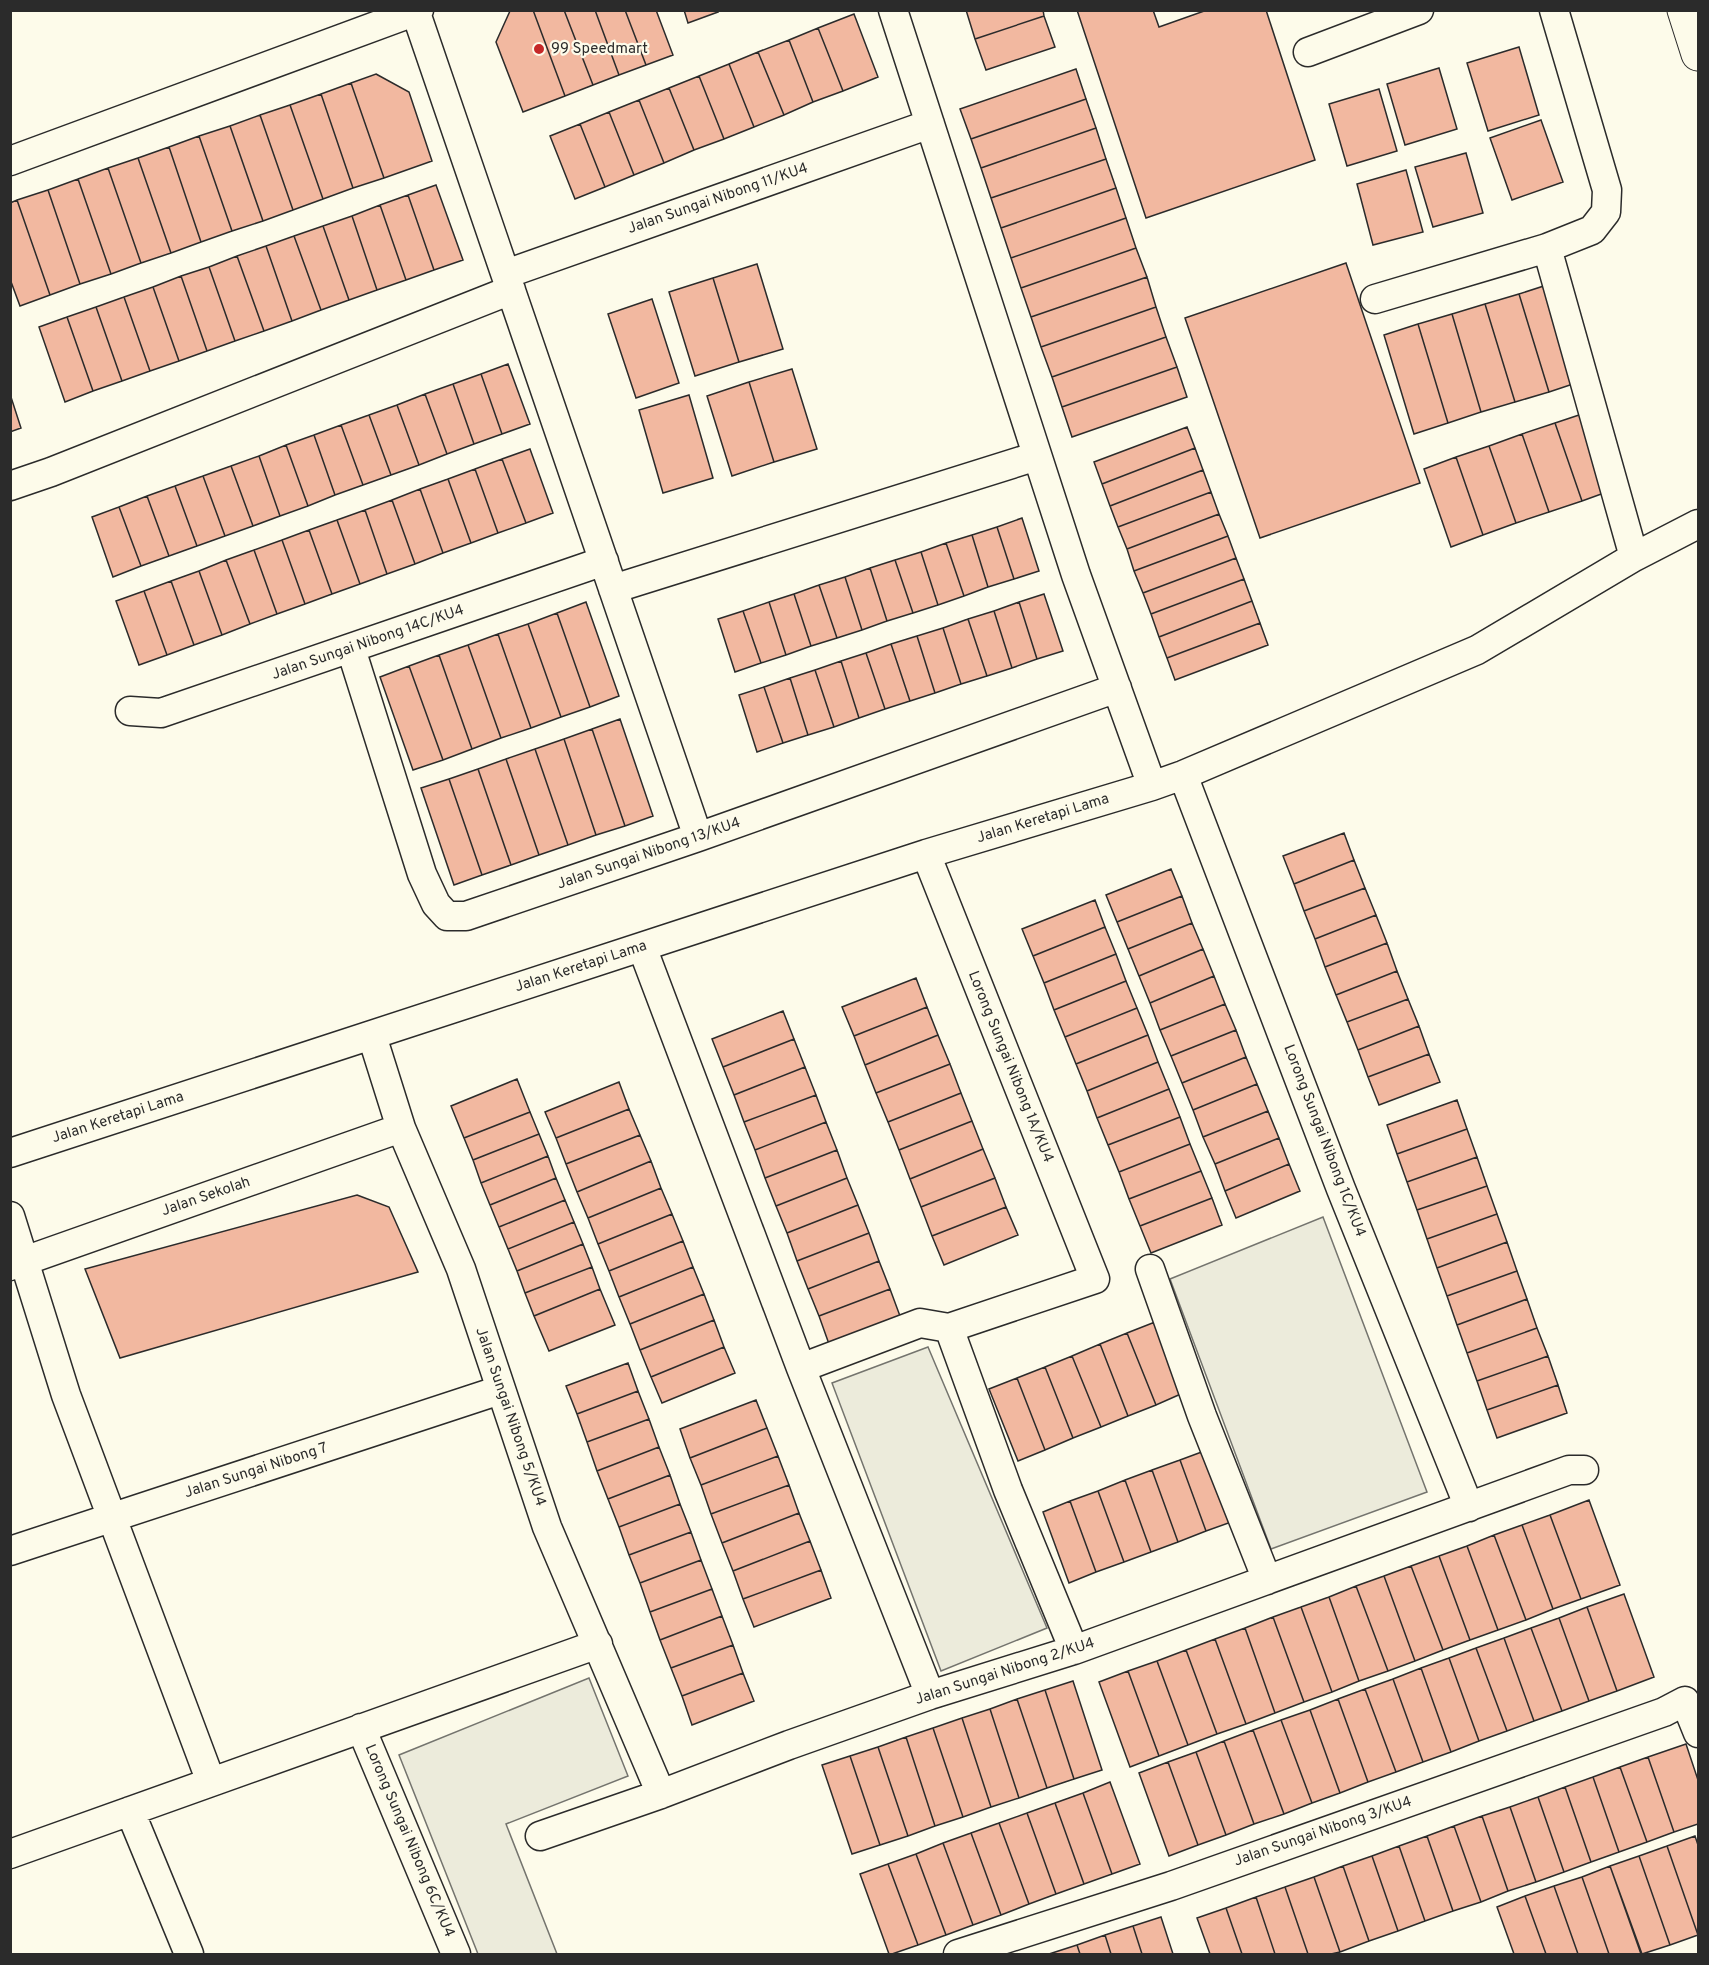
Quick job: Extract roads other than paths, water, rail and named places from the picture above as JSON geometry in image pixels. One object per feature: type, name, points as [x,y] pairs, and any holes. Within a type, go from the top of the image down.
[{"type":"highway","points":[[1684,10],[1698,54]]},
{"type":"street","points":[[893,10],[1076,576],[1152,786]]},
{"type":"street","points":[[1308,52],[1419,10]]},
{"type":"street","points":[[1375,299],[1547,248],[1592,230],[1606,212],[1607,190],[1554,10]]},
{"type":"street","points":[[10,161],[416,11],[698,837]]},
{"type":"street","name":"Jalan Sungai Nibong 11/KU4","points":[[10,486],[51,472],[509,282],[930,124]]},
{"type":"street","points":[[1547,248],[1634,557]]},
{"type":"street","points":[[613,589],[1037,456]]},
{"type":"street","name":"Jalan Keretapi Lama","points":[[10,1153],[926,854],[1183,775],[1477,650],[1634,557],[1698,524]]},
{"type":"street","name":"Jalan Sungai Nibong 14C/KU4","points":[[130,711],[161,713],[604,561]]},
{"type":"street","name":"Jalan Sungai Nibong 13/KU4","points":[[351,649],[422,874],[436,903],[447,915],[466,916],[698,837],[1117,688]]},
{"type":"street","name":"Lorong Sungai Nibong 1C/KU4","points":[[1183,775],[1341,1189],[1469,1507]]},
{"type":"street","name":"Lorong Sungai Nibong 1A/KU4","points":[[926,854],[1095,1280],[949,1328]]},
{"type":"street","points":[[642,947],[801,1368],[930,1695]]},
{"type":"street","name":"Jalan Sungai Nibong 5/KU4","points":[[372,1036],[401,1128],[461,1269],[547,1527],[661,1794]]},
{"type":"street","name":"Jalan Sekolah","points":[[18,1263],[401,1128]]},
{"type":"street","points":[[10,1216],[18,1263],[111,1519],[211,1782]]},
{"type":"street","points":[[1150,1269],[1202,1416],[1268,1580]]},
{"type":"street","points":[[801,1368],[920,1323],[949,1328],[1008,1490],[1074,1650]]},
{"type":"street","name":"Jalan Sungai Nibong 7","points":[[10,1551],[500,1390]]},
{"type":"street","name":"Jalan Sungai Nibong 2/KU4","points":[[540,1836],[930,1695],[1074,1650],[1569,1470],[1584,1470]]},
{"type":"street","points":[[10,1854],[598,1644]]},
{"type":"street","name":"Jalan Sungai Nibong 3/KU4","points":[[958,1954],[1182,1882],[1664,1712],[1685,1701],[1698,1733]]},
{"type":"street","name":"Lorong Sungai Nibong 6C/KU4","points":[[361,1728],[456,1954]]},
{"type":"street","points":[[130,1811],[189,1954]]},
{"type":"place","name":"99 Speedmart","points":[[539,49]]}]
